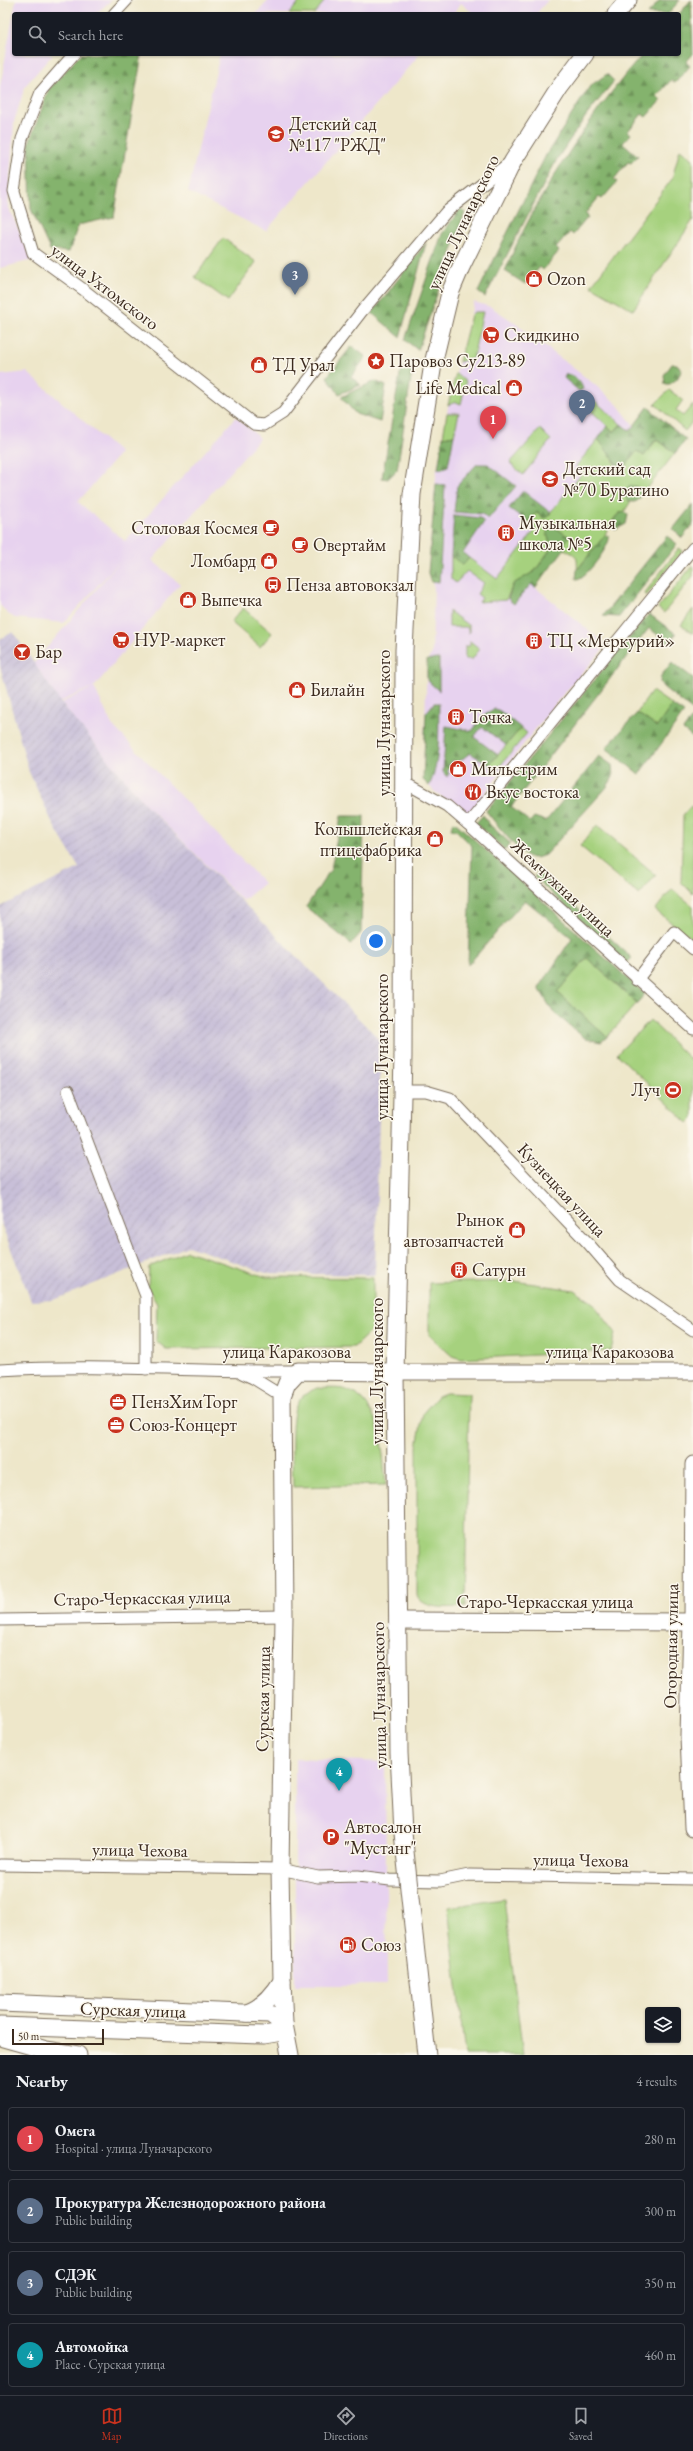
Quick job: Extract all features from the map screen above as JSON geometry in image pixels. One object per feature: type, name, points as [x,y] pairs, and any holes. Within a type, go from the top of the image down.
[{"type":"main road","points":[[618,12],[628,0]]},
{"type":"main road","name":"улица Луначарского","points":[[427,2055],[403,1834],[398,1753],[395,1372],[402,1091],[406,601],[412,494],[423,418],[450,293],[475,234],[513,160],[560,87],[583,56]]},
{"type":"main road","name":"улица Каракозова","points":[[298,1371],[693,1372]]},
{"type":"main road","name":"Сурская улица","points":[[290,2053],[284,2024],[280,1869],[284,1616],[282,1396],[287,1383],[298,1371]]},
{"type":"main road","name":"Огородная улица","points":[[693,1464],[692,1622],[689,1736],[693,1828]]},
{"type":"main road","name":"Старо-Черкасская улица","points":[[398,1621],[692,1622]]},
{"type":"main road","points":[[245,2014],[256,2010],[270,1998],[282,1981]]},
{"type":"main road","name":"Сурская улица","points":[[0,2004],[270,2014],[284,2024]]},
{"type":"main road","name":"Сурская улица","points":[[0,2026],[264,2035],[276,2034],[284,2024]]},
{"type":"main road","name":"Сурская улица","points":[[264,2035],[279,2041],[290,2053]]},
{"type":"main road","points":[[0,2037],[78,2055]]},
{"type":"street","points":[[116,12],[127,0]]},
{"type":"street","name":"улица Ухтомского","points":[[72,56],[40,93],[22,139],[14,191],[33,254],[84,290],[254,424],[264,425],[283,413],[362,311],[446,212],[513,160]]},
{"type":"street","points":[[468,824],[693,548]]},
{"type":"street","name":"Жемчужная улица","points":[[404,782],[447,806],[637,980],[693,1029]]},
{"type":"street","points":[[637,980],[674,932],[693,949]]},
{"type":"street","points":[[68,1091],[146,1296],[146,1369]]},
{"type":"street","name":"Кузнецкая улица","points":[[402,1091],[426,1091],[450,1098],[583,1237],[620,1280],[693,1330]]},
{"type":"street","name":"улица Каракозова","points":[[0,1370],[43,1368],[238,1372],[298,1371]]},
{"type":"street","points":[[238,1372],[253,1378],[282,1396]]},
{"type":"street","name":"Старо-Черкасская улица","points":[[0,1620],[284,1616]]},
{"type":"street","name":"улица Чехова","points":[[0,1865],[280,1869],[318,1877],[358,1876],[390,1880],[440,1881],[469,1875],[693,1879]]},
{"type":"shaded area","points":[[16,0],[112,0],[97,12],[14,12]]},
{"type":"shaded area","points":[[269,0],[548,0],[538,12],[472,12],[461,3],[454,12],[258,12]]},
{"type":"shaded area","points":[[12,22],[12,56],[51,56],[25,86],[14,122],[8,207],[33,260],[0,268],[0,87]]},
{"type":"shaded area","name":"Детский сад №117 \"РЖД\"","points":[[220,56],[418,56],[266,231],[188,192]]},
{"type":"shaded area","points":[[474,302],[491,307],[511,320],[594,384],[617,404],[644,438],[618,476],[531,584],[607,645],[560,698],[467,816],[434,791],[423,780],[427,660],[432,654],[434,587],[428,574],[436,476],[449,401]]},
{"type":"shaded area","points":[[27,372],[120,453],[78,502],[125,541],[236,417],[260,438],[152,560],[180,584],[95,686],[60,702],[34,663],[121,560],[64,623],[15,618],[8,614],[0,605],[0,375]]},
{"type":"shaded area","points":[[13,632],[61,703],[146,805],[381,1041],[375,1275],[266,1273],[188,1246],[54,1300],[31,1301],[0,1221],[0,907],[79,868],[54,826],[29,772],[0,666],[0,639]]},
{"type":"shaded area","points":[[94,687],[112,725],[264,883],[243,901],[146,805],[61,703]]},
{"type":"shaded area","points":[[295,1758],[385,1762],[387,1985],[295,1985]]},
{"type":"green space","points":[[301,0],[322,0],[324,2],[316,12],[291,12]]},
{"type":"green space","points":[[660,0],[680,0],[670,12],[650,12]]},
{"type":"green space","points":[[691,0],[693,54],[686,62],[690,66],[675,83],[671,80],[657,96],[661,100],[646,117],[642,114],[628,131],[631,134],[623,143],[638,156],[631,163],[628,162],[614,179],[617,182],[602,199],[599,197],[585,214],[588,217],[573,235],[570,232],[556,248],[559,251],[543,270],[540,267],[525,284],[505,271],[517,243],[548,186],[604,102],[641,56],[681,56],[681,12]]},
{"type":"green space","points":[[79,56],[142,56],[114,217],[78,225],[69,252],[50,250],[31,209],[29,143],[49,89]]},
{"type":"green space","points":[[607,74],[614,81],[586,116],[557,159],[485,297],[478,292],[546,155],[590,86]]},
{"type":"green space","points":[[680,149],[693,159],[693,220],[633,310],[591,286],[672,179]]},
{"type":"green space","points":[[460,209],[465,212],[418,350],[405,340],[442,234]]},
{"type":"green space","points":[[223,238],[256,262],[228,301],[195,277]]},
{"type":"green space","points":[[426,243],[400,337],[372,313]]},
{"type":"green space","points":[[474,312],[483,312],[473,358],[459,362],[471,315]]},
{"type":"green space","points":[[352,346],[366,357],[351,377],[361,385],[339,394],[327,377]]},
{"type":"green space","points":[[672,364],[677,364],[682,370],[677,379],[670,384],[665,384],[664,375]]},
{"type":"green space","points":[[413,365],[397,470],[388,479],[382,478],[400,374],[402,369]]},
{"type":"green space","points":[[456,373],[466,382],[461,404],[456,402],[448,405]]},
{"type":"green space","points":[[566,374],[577,379],[581,383],[583,389],[579,391],[564,378]]},
{"type":"green space","points":[[375,381],[386,386],[380,422],[356,414],[341,397]]},
{"type":"green space","points":[[669,390],[683,400],[676,410],[683,416],[693,404],[693,421],[685,431],[655,404]]},
{"type":"green space","points":[[587,394],[621,424],[614,432],[588,408],[584,400]]},
{"type":"green space","points":[[648,407],[686,440],[675,453],[656,439],[644,456],[637,451],[622,471],[598,439],[607,426],[614,432],[621,424],[630,431]]},
{"type":"green space","points":[[447,413],[459,413],[454,435],[443,437]]},
{"type":"green space","points":[[540,429],[551,440],[523,475],[510,463]]},
{"type":"green space","points":[[454,435],[448,466],[443,469],[438,469],[443,437]]},
{"type":"green space","points":[[598,439],[613,458],[616,466],[637,451],[644,456],[657,439],[675,453],[643,494],[634,487],[625,496],[631,501],[624,512],[619,513],[613,520],[605,535],[577,570],[577,559],[574,554],[561,546],[549,523],[552,547],[535,571],[513,585],[506,600],[479,602],[482,598],[477,594],[484,583],[467,571],[456,583],[451,579],[451,556],[463,565],[469,558],[497,579],[536,529],[528,522],[537,512],[545,519],[583,472],[576,466]]},
{"type":"green space","points":[[477,464],[488,464],[516,486],[488,519],[482,514],[454,512],[457,486]]},
{"type":"green space","points":[[436,484],[445,485],[439,583],[431,582],[428,573]]},
{"type":"green space","points":[[633,486],[640,491],[641,494],[636,501],[633,502],[626,497],[625,494],[630,487]]},
{"type":"green space","points":[[523,491],[551,513],[545,519],[537,512],[528,522],[509,508]]},
{"type":"green space","points":[[693,504],[693,524],[682,538],[673,529]]},
{"type":"green space","points":[[624,512],[628,515],[626,524],[615,530],[612,526],[617,515]]},
{"type":"green space","points":[[454,515],[480,518],[484,522],[463,553],[469,558],[463,565],[451,556]]},
{"type":"green space","points":[[548,522],[569,537],[562,546],[565,548],[535,588],[531,584],[514,604],[508,599],[513,584],[535,571],[552,547],[547,535]]},
{"type":"green space","points":[[605,535],[609,537],[602,554],[585,574],[576,579],[577,570]]},
{"type":"green space","points":[[667,536],[677,544],[619,617],[603,616]]},
{"type":"green space","points":[[679,548],[683,551],[646,596],[644,594]]},
{"type":"green space","points":[[693,565],[693,576],[664,613],[658,608]]},
{"type":"green space","points":[[243,608],[272,633],[260,647],[231,622]]},
{"type":"green space","points":[[693,609],[693,634],[681,625]]},
{"type":"green space","points":[[449,611],[469,626],[469,633],[467,627],[449,627]]},
{"type":"green space","points":[[649,614],[676,634],[668,643],[649,628],[511,807],[530,822],[534,817],[546,821],[599,756],[612,765],[613,777],[607,787],[545,855],[531,858],[512,843],[486,811]]},
{"type":"green space","points":[[470,641],[480,649],[472,659],[465,659],[465,646],[470,646]]},
{"type":"green space","points":[[439,659],[439,691],[427,680],[427,660]]},
{"type":"green space","points":[[672,662],[693,678],[693,711],[663,687],[660,682],[661,676]]},
{"type":"green space","points":[[652,691],[672,705],[657,727],[637,713]]},
{"type":"green space","points":[[434,703],[439,703],[438,746],[433,777],[429,786],[423,780],[426,713]]},
{"type":"green space","points":[[672,705],[684,713],[639,774],[606,748],[637,713],[657,727]]},
{"type":"green space","points":[[495,709],[500,711],[521,728],[506,745],[482,727],[474,737],[498,755],[489,765],[470,753],[457,763],[453,760],[448,766],[450,767],[447,771],[449,773],[447,777],[443,772],[446,726],[472,731],[486,713]]},
{"type":"green space","points":[[691,719],[693,720],[693,738],[683,730]]},
{"type":"green space","points":[[521,728],[527,733],[496,771],[489,765]]},
{"type":"green space","points":[[691,806],[693,807],[693,894],[681,882],[683,815]]},
{"type":"green space","points":[[483,815],[490,825],[511,844],[505,850],[476,823]]},
{"type":"green space","points":[[341,816],[364,816],[361,933],[351,944],[306,907],[331,869]]},
{"type":"green space","points":[[453,822],[456,823],[645,994],[637,1003],[587,958],[557,992],[607,1037],[601,1042],[586,1039],[553,1012],[539,988],[572,938],[525,900],[468,965],[472,846],[456,830],[451,829]]},
{"type":"green space","points":[[597,825],[656,875],[639,895],[580,846]]},
{"type":"green space","points":[[538,872],[632,958],[627,963],[534,877]]},
{"type":"green space","points":[[672,889],[693,906],[693,935],[691,938],[655,910]]},
{"type":"green space","points":[[587,958],[637,1003],[607,1037],[557,992]]},
{"type":"green space","name":"Луч","points":[[650,1020],[693,1062],[693,1118],[688,1123],[617,1054]]},
{"type":"green space","points":[[187,1251],[266,1277],[373,1278],[373,1329],[354,1347],[166,1349],[156,1341],[157,1304],[148,1288],[149,1267]]},
{"type":"green space","points":[[515,1281],[574,1290],[592,1302],[615,1332],[611,1351],[461,1359],[452,1356],[429,1335],[429,1283]]},
{"type":"green space","points":[[317,1388],[347,1390],[359,1397],[368,1406],[375,1418],[379,1431],[386,1485],[293,1487],[292,1433],[294,1413],[296,1406],[302,1397]]},
{"type":"green space","points":[[446,1393],[469,1394],[465,1607],[432,1606],[421,1601],[417,1596],[417,1447],[423,1413],[438,1396]]},
{"type":"green space","points":[[504,1899],[523,2055],[465,2055],[448,1907]]},
{"type":"place","name":"Детский сад №117 \"РЖД\"","points":[[276,134]]},
{"type":"place","name":"Ozon","points":[[534,279]]},
{"type":"place","name":"СДЭК","points":[[295,295]]},
{"type":"place","name":"Скидкино","points":[[491,335]]},
{"type":"place","name":"Паровоз Су213-89","points":[[376,361]]},
{"type":"place","name":"ТД Урал","points":[[259,365]]},
{"type":"place","name":"Life Medical","points":[[514,388]]},
{"type":"place","name":"Прокуратура Железнодорожного района","points":[[582,423]]},
{"type":"place","name":"Омега","points":[[493,439]]},
{"type":"place","name":"Детский сад №70 Буратино","points":[[550,479]]},
{"type":"place","name":"Столовая Космея","points":[[271,528]]},
{"type":"place","name":"Музыкальная школа №5","points":[[506,533]]},
{"type":"place","name":"Овертайм","points":[[300,545]]},
{"type":"place","name":"Ломбард","points":[[269,561]]},
{"type":"place","name":"Пенза автовокзал","points":[[273,585]]},
{"type":"place","name":"Выпечка","points":[[188,600]]},
{"type":"place","name":"НУР-маркет","points":[[121,640]]},
{"type":"place","name":"ТЦ «Меркурий»","points":[[534,641]]},
{"type":"place","name":"Бар","points":[[22,652]]},
{"type":"place","name":"Билайн","points":[[297,690]]},
{"type":"place","name":"Точка","points":[[456,717]]},
{"type":"place","name":"Мильстрим","points":[[458,769]]},
{"type":"place","name":"Вкус востока","points":[[473,792]]},
{"type":"place","name":"Колышлейская птицефабрика","points":[[435,839]]},
{"type":"place","name":"Луч","points":[[673,1090]]},
{"type":"place","name":"Рынок автозапчастей","points":[[517,1230]]},
{"type":"place","name":"Сатурн","points":[[459,1270]]},
{"type":"place","name":"ПензХимТорг","points":[[118,1402]]},
{"type":"place","name":"Союз-Концерт","points":[[116,1425]]},
{"type":"place","name":"Автомойка","points":[[339,1791]]},
{"type":"place","name":"Автосалон \"Мустанг\"","points":[[331,1837]]},
{"type":"place","name":"Союз","points":[[348,1945]]}]
